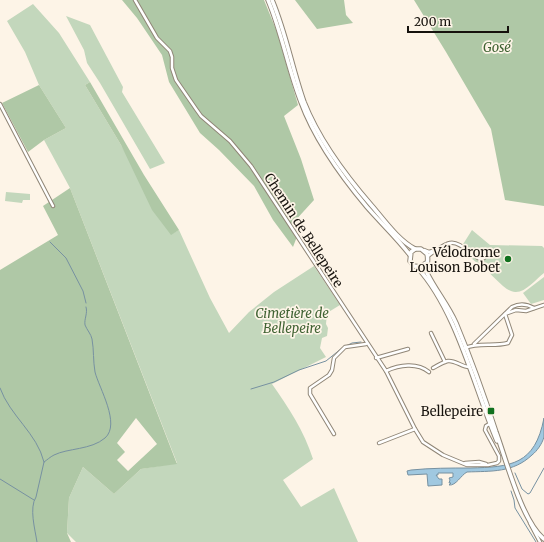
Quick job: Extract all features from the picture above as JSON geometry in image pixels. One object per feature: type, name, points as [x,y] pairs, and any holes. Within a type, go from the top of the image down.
[{"type":"main road","points":[[268,0],[301,102],[320,141],[354,191],[410,255]]},
{"type":"main road","points":[[272,0],[280,21],[304,102],[324,140],[354,186],[387,223],[402,239],[415,249],[424,250],[428,256],[426,263],[427,273],[446,303],[465,348],[491,423]]},
{"type":"main road","points":[[415,249],[410,255],[410,261],[417,267],[442,304],[469,367],[528,518],[535,530],[544,539]]},
{"type":"main road","points":[[417,267],[423,266],[426,263]]},
{"type":"street","name":"Chemin de Bellepeire","points":[[135,0],[157,38],[170,51],[174,74],[184,92],[201,116],[230,141],[250,166],[386,372],[423,442],[433,450],[469,465],[488,465],[497,463],[500,460],[485,431],[485,427],[491,423]]},
{"type":"street","points":[[0,104],[53,206]]},
{"type":"street","points":[[428,256],[445,244],[452,242],[480,259],[484,258],[486,254]]},
{"type":"street","points":[[424,250],[429,252],[436,250]]},
{"type":"street","points":[[473,345],[512,307],[524,304],[535,308]]},
{"type":"street","points":[[505,314],[516,310],[524,311],[544,305]]},
{"type":"street","points":[[465,348],[473,345],[508,343],[512,335],[505,314]]},
{"type":"street","points":[[431,333],[446,362]]},
{"type":"street","points":[[334,434],[309,390],[312,385],[329,375],[332,370],[334,358],[345,347],[367,344]]},
{"type":"street","points":[[376,358],[408,349]]},
{"type":"street","points":[[433,368],[446,362],[453,362],[464,367],[469,367]]},
{"type":"street","points":[[386,372],[411,365],[418,366],[429,372]]},
{"type":"street","points":[[379,443],[415,429]]},
{"type":"street","points":[[528,518],[540,542]]},
{"type":"green space","points":[[122,0],[264,0],[277,32],[298,105],[284,116],[301,159],[314,200],[293,223],[298,234],[293,247],[273,220],[254,186],[200,133],[169,82],[162,55],[137,18]]},
{"type":"green space","points":[[295,0],[344,0],[346,15],[353,23],[317,29]]},
{"type":"green space","name":"Gosé","points":[[414,0],[544,0],[544,206],[505,200],[491,129]]},
{"type":"green space","name":"Cimetière de Bellepeire","points":[[33,4],[59,33],[90,82],[85,85],[171,234],[179,230],[210,298],[229,333],[249,312],[274,292],[314,266],[340,305],[327,313],[327,336],[322,338],[320,348],[326,357],[272,384],[296,420],[313,459],[283,480],[301,507],[334,488],[358,542],[76,542],[67,533],[69,498],[83,467],[114,494],[141,469],[177,463],[70,188],[44,140],[66,128],[39,85],[25,52],[7,21]]},
{"type":"green space","points":[[66,16],[90,25],[123,87],[122,92],[165,163],[150,169],[87,63],[84,50]]},
{"type":"green space","points":[[90,82],[144,175],[179,230],[171,235],[152,210],[121,145],[85,85]]},
{"type":"green space","points":[[39,85],[66,128],[44,140],[28,152],[2,103]]},
{"type":"green space","points":[[70,188],[177,464],[141,469],[114,494],[83,467],[69,498],[67,533],[71,542],[0,542],[0,270],[58,235],[43,206]],"holes":[[[136,418],[157,444],[128,471],[117,460],[125,452],[117,443]]]},
{"type":"green space","points":[[6,192],[30,194],[30,200],[23,200],[22,203],[5,201]]},
{"type":"green space","name":"Vélodrome Louison Bobet","points":[[472,230],[490,245],[542,246],[544,248],[544,273],[523,290],[512,292],[508,290],[460,249]]},
{"type":"green space","points":[[544,277],[544,300],[531,304],[523,293]]},
{"type":"water","points":[[544,418],[544,437],[541,445],[525,461],[517,465],[501,470],[467,472],[452,485],[449,485],[451,483],[449,483],[449,478],[453,477],[453,473],[438,473],[438,475],[436,475],[439,479],[442,479],[442,485],[428,486],[427,474],[408,475],[407,471],[411,470],[498,466],[519,460],[534,446],[540,434]]},
{"type":"waterway","points":[[50,242],[66,258],[83,291],[86,303]]},
{"type":"waterway","points":[[37,542],[33,519],[33,507],[44,462],[60,453],[86,447],[99,442],[105,438],[109,432],[111,424],[108,406],[95,372],[93,343],[85,325],[87,312],[86,307]]},
{"type":"waterway","points":[[251,389],[274,382],[299,370],[326,361],[342,348],[352,343],[361,342]]},
{"type":"waterway","points":[[0,388],[4,398],[36,442],[44,462]]},
{"type":"waterway","points":[[515,473],[522,489],[528,494],[544,468]]},
{"type":"waterway","points":[[0,479],[34,500]]},
{"type":"waterway","points":[[511,491],[515,508],[536,542]]},
{"type":"place","name":"Vélodrome Louison Bobet","points":[[508,259]]},
{"type":"place","name":"Bellepeire","points":[[491,411]]}]
